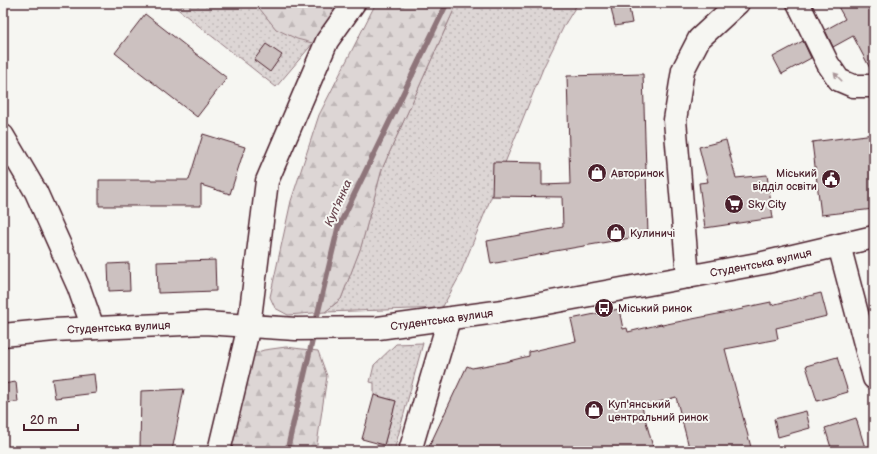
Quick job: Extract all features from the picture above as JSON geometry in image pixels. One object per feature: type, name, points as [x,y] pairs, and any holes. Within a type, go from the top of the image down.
[{"type":"main road","points":[[219,451],[249,326],[267,181],[327,41],[354,3]]},
{"type":"main road","points":[[688,277],[675,120],[683,70],[699,40],[738,3]]},
{"type":"main road","points":[[798,3],[828,64],[839,80],[853,86],[874,86]]},
{"type":"main road","points":[[3,136],[36,192],[79,288],[93,328]]},
{"type":"main road","name":"Студентська вулиця","points":[[3,335],[54,330],[205,323],[302,329],[378,328],[503,311],[763,263],[874,237]]},
{"type":"main road","points":[[839,245],[874,378]]},
{"type":"main road","points":[[410,451],[449,319]]},
{"type":"green space","points":[[170,3],[347,3],[276,87]]},
{"type":"green space","points":[[255,3],[327,3],[338,14],[316,44],[297,39],[276,29]]},
{"type":"green space","points":[[376,3],[457,3],[382,169],[361,247],[341,299],[325,312],[288,315],[275,308],[270,297],[291,201],[319,115]]},
{"type":"green space","points":[[457,3],[578,3],[565,24],[544,66],[459,277],[442,308],[325,312],[341,299],[361,246],[382,169]]},
{"type":"green space","points":[[423,343],[394,451],[376,451],[377,444],[384,445],[396,401],[374,395],[374,383],[370,382],[374,365],[396,344]]},
{"type":"green space","points":[[286,347],[318,351],[327,376],[316,451],[219,451],[242,357],[264,350]]},
{"type":"building","points":[[610,3],[628,3],[632,23],[615,26]]},
{"type":"building","points":[[836,3],[874,3],[874,74],[853,36],[833,47],[825,30],[845,19]]},
{"type":"building","points":[[145,14],[227,78],[197,117],[115,53]]},
{"type":"building","points":[[803,41],[811,58],[782,74],[773,57]]},
{"type":"building","points":[[266,44],[282,55],[270,72],[254,60]]},
{"type":"building","points":[[643,74],[648,235],[549,252],[491,264],[487,241],[563,227],[562,197],[492,196],[493,162],[542,163],[542,185],[570,184],[567,76]]},
{"type":"building","points":[[203,134],[245,147],[230,194],[201,185],[201,206],[99,206],[99,180],[189,180]]},
{"type":"building","points":[[874,134],[874,209],[821,215],[812,142]]},
{"type":"building","points":[[726,140],[736,178],[767,175],[773,218],[705,228],[699,183],[708,182],[699,147]]},
{"type":"building","points":[[215,260],[216,291],[158,293],[157,262]]},
{"type":"building","points":[[129,263],[130,290],[109,291],[108,264]]},
{"type":"building","name":"Куп'янський центральний ринок","points":[[821,293],[827,316],[776,328],[778,339],[725,349],[752,451],[690,451],[676,397],[642,407],[654,451],[427,451],[467,366],[472,368],[505,362],[529,356],[529,352],[576,341],[571,319],[619,309],[623,329],[627,328],[628,332],[771,302],[771,305]]},
{"type":"building","points":[[837,357],[848,392],[817,401],[806,366]]},
{"type":"building","points":[[94,374],[96,393],[55,398],[52,379]]},
{"type":"building","points":[[16,382],[18,402],[3,403],[3,384]]},
{"type":"building","points":[[184,389],[172,451],[140,451],[141,391]]},
{"type":"building","points":[[374,395],[396,401],[384,445],[362,439]]},
{"type":"building","points":[[806,411],[810,428],[778,437],[774,419]]},
{"type":"building","points":[[856,418],[866,451],[832,451],[825,428]]},
{"type":"waterway","name":"Куп'янка","points":[[315,325],[338,228],[447,3]]},
{"type":"waterway","name":"Куп'янка","points":[[287,451],[314,333]]},
{"type":"place","name":"Авторинок","points":[[597,173]]},
{"type":"place","name":"Міський відділ освіти","points":[[831,179]]},
{"type":"place","name":"Sky City","points":[[734,204]]},
{"type":"place","name":"Кулиничі","points":[[616,233]]},
{"type":"place","name":"Міський ринок","points":[[604,308]]},
{"type":"place","name":"Куп'янський центральний ринок","points":[[594,410]]}]
